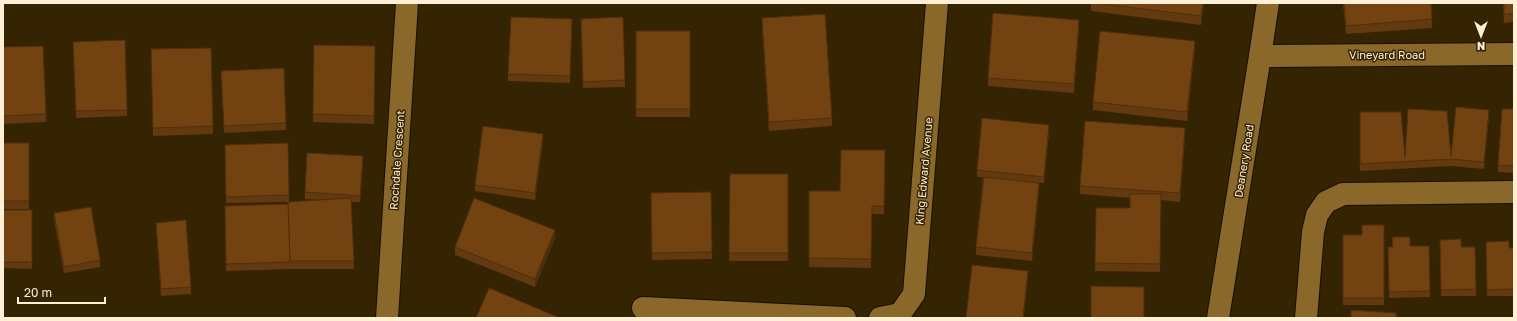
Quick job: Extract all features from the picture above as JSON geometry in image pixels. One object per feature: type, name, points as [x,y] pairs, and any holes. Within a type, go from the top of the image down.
[{"type":"street","name":"Rochdale Crescent","points":[[387,318],[407,3]]},
{"type":"street","name":"King Edward Avenue","points":[[880,318],[900,314],[914,294],[937,3]]},
{"type":"street","name":"Deanery Road","points":[[1218,318],[1268,3]]},
{"type":"street","name":"Vineyard Road","points":[[1260,56],[1514,54]]},
{"type":"street","points":[[1306,318],[1313,232],[1317,215],[1326,202],[1343,194],[1514,192]]},
{"type":"street","points":[[643,308],[845,318]]},
{"type":"building","points":[[1095,3],[1203,3],[1201,16]]},
{"type":"building","points":[[1344,3],[1431,3],[1432,19],[1346,26]]},
{"type":"building","points":[[1504,3],[1514,3],[1514,14],[1504,14]]},
{"type":"building","points":[[993,13],[1079,20],[1074,84],[988,78]]},
{"type":"building","points":[[825,14],[832,118],[769,122],[762,18]]},
{"type":"building","points":[[511,17],[572,19],[570,76],[508,74]]},
{"type":"building","points":[[623,17],[625,80],[583,82],[581,19]]},
{"type":"building","points":[[636,31],[690,31],[690,109],[636,109]]},
{"type":"building","points":[[1100,31],[1195,41],[1187,112],[1093,102]]},
{"type":"building","points":[[125,40],[127,110],[76,111],[73,42]]},
{"type":"building","points":[[314,45],[375,46],[374,116],[313,114]]},
{"type":"building","points":[[43,46],[46,114],[3,116],[3,47]]},
{"type":"building","points":[[211,48],[213,126],[153,128],[151,49]]},
{"type":"building","points":[[284,68],[286,123],[224,126],[221,71]]},
{"type":"building","points":[[1456,107],[1489,110],[1484,162],[1451,159],[1360,164],[1360,112],[1401,112],[1405,157],[1408,109],[1447,111],[1451,156]]},
{"type":"building","points":[[1502,109],[1514,109],[1514,166],[1498,165]]},
{"type":"building","points":[[982,118],[1049,125],[1044,177],[977,170]]},
{"type":"building","points":[[1085,121],[1185,128],[1180,193],[1080,186]]},
{"type":"building","points":[[483,126],[543,134],[535,193],[475,185]]},
{"type":"building","points":[[3,143],[29,143],[29,201],[3,201]]},
{"type":"building","points":[[288,143],[289,195],[226,197],[225,145]]},
{"type":"building","points":[[841,150],[885,150],[884,206],[872,206],[871,259],[809,258],[809,191],[840,191]]},
{"type":"building","points":[[307,153],[363,156],[360,196],[305,192]]},
{"type":"building","points":[[730,174],[788,174],[788,253],[729,253]]},
{"type":"building","points":[[984,177],[1039,183],[1032,253],[976,247]]},
{"type":"building","points":[[711,192],[712,252],[652,253],[651,193]]},
{"type":"building","points":[[1130,194],[1161,194],[1160,264],[1095,263],[1096,208],[1130,208]]},
{"type":"building","points":[[351,198],[354,261],[290,261],[288,202]]},
{"type":"building","points":[[474,198],[555,230],[535,279],[455,247]]},
{"type":"building","points":[[288,204],[290,262],[226,264],[225,206]]},
{"type":"building","points":[[91,207],[100,260],[64,267],[54,213]]},
{"type":"building","points":[[3,210],[32,210],[32,262],[3,262]]},
{"type":"building","points":[[186,220],[191,287],[161,289],[156,223]]},
{"type":"building","points":[[1362,225],[1384,225],[1384,298],[1343,298],[1343,235],[1362,235]]},
{"type":"building","points":[[1392,237],[1410,237],[1410,246],[1429,246],[1430,291],[1389,292],[1388,247],[1393,247]]},
{"type":"building","points":[[1461,239],[1461,247],[1475,247],[1476,289],[1441,290],[1440,240]]},
{"type":"building","points":[[1509,241],[1509,248],[1514,248],[1514,289],[1487,290],[1486,242]]},
{"type":"building","points":[[972,265],[1028,271],[1023,318],[966,318]]},
{"type":"building","points":[[1091,286],[1144,287],[1144,318],[1091,318]]},
{"type":"building","points":[[489,288],[560,318],[476,318]]},
{"type":"building","points":[[1351,310],[1396,313],[1396,318],[1351,318]]}]
